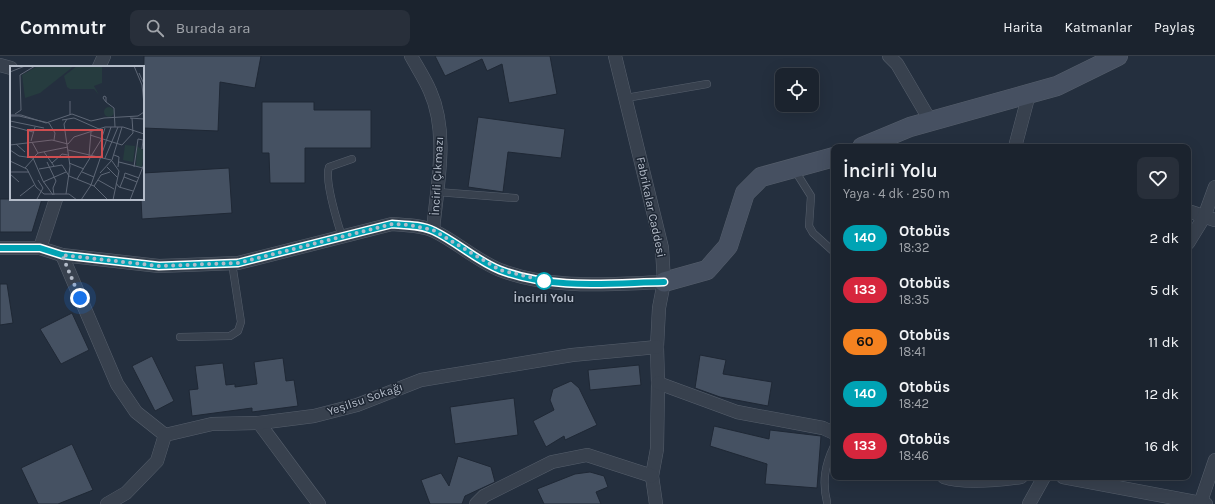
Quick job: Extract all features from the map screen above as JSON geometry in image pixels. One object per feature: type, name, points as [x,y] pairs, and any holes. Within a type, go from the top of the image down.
[{"type":"street","points":[[99,66],[104,56]]},
{"type":"street","name":"İncirli Çıkmazı","points":[[411,56],[431,91],[437,113],[440,134],[437,192],[433,230]]},
{"type":"street","name":"Fabrikalar Caddesi","points":[[615,56],[662,248],[664,282],[659,308],[657,347],[657,449],[652,476],[656,504]]},
{"type":"street","points":[[889,56],[896,64],[931,122]]},
{"type":"street","points":[[869,144],[910,127],[1057,86],[1118,56]]},
{"type":"street","points":[[0,65],[10,68]]},
{"type":"street","points":[[1017,144],[1029,94]]},
{"type":"street","points":[[0,248],[40,248],[62,255],[159,266],[232,263],[392,224],[410,225],[433,230],[500,270],[533,279],[571,284],[664,282],[708,270],[728,246],[745,193],[761,177],[831,158]]},
{"type":"street","points":[[1191,240],[1209,219],[1215,187]]},
{"type":"street","points":[[40,248],[56,200]]},
{"type":"street","points":[[1191,212],[1209,219]]},
{"type":"street","points":[[62,255],[116,384],[136,412],[165,436],[158,461],[126,493],[107,504]]},
{"type":"street","name":"Yeşilsu Sokağı","points":[[165,436],[212,424],[259,423],[314,416],[357,405],[421,380],[572,355],[657,347]]},
{"type":"street","points":[[658,383],[737,412],[823,428],[831,432]]},
{"type":"street","points":[[259,423],[319,504]]},
{"type":"street","points":[[476,504],[484,496],[552,462],[587,455],[652,476]]},
{"type":"street","points":[[1079,480],[1202,503],[1215,460]]},
{"type":"street","points":[[1029,504],[1042,480]]},
{"type":"lane","points":[[626,98],[707,84]]},
{"type":"lane","points":[[342,237],[332,193],[328,186],[327,173],[329,167],[352,159]]},
{"type":"lane","points":[[793,167],[810,196],[809,226],[813,234],[831,249]]},
{"type":"lane","points":[[437,192],[515,198]]},
{"type":"lane","points":[[180,337],[230,336],[238,330],[240,322],[232,263]]},
{"type":"lane","points":[[827,502],[824,474],[831,452]]},
{"type":"building","points":[[144,56],[261,56],[255,88],[220,82],[218,131],[144,128]]},
{"type":"building","points":[[435,56],[550,56],[557,94],[509,103],[502,64],[487,71],[482,59],[445,76]]},
{"type":"building","points":[[262,102],[314,102],[314,110],[371,110],[371,148],[305,148],[305,183],[270,183],[269,153],[262,153]]},
{"type":"building","points":[[478,117],[565,129],[561,158],[508,152],[503,192],[468,187]]},
{"type":"building","points":[[229,168],[232,213],[142,219],[141,200],[144,200],[144,173]]},
{"type":"building","points":[[0,199],[42,200],[32,232],[0,232]]},
{"type":"building","points":[[0,284],[7,284],[13,323],[0,325]]},
{"type":"building","points":[[72,313],[89,350],[61,364],[40,329]]},
{"type":"building","points":[[700,355],[726,360],[723,374],[772,382],[768,406],[720,397],[695,388]]},
{"type":"building","points":[[152,356],[174,401],[155,411],[132,366]]},
{"type":"building","points":[[283,358],[286,381],[294,380],[298,406],[252,412],[252,408],[192,416],[189,390],[198,389],[195,366],[223,363],[226,385],[235,384],[235,387],[257,384],[254,362]]},
{"type":"building","points":[[639,365],[641,385],[590,390],[588,370]]},
{"type":"building","points":[[571,381],[579,388],[597,425],[565,440],[564,436],[546,447],[533,421],[554,410],[550,400],[553,389]]},
{"type":"building","points":[[514,398],[518,435],[455,444],[450,407]]},
{"type":"building","points":[[714,426],[769,439],[770,430],[821,436],[817,488],[765,484],[767,464],[710,446]]},
{"type":"building","points":[[72,444],[93,490],[58,504],[38,504],[21,468]]},
{"type":"building","points":[[458,456],[491,467],[495,482],[465,496],[462,504],[430,504],[421,480],[441,473],[449,486]]},
{"type":"building","points":[[590,472],[604,476],[608,487],[596,492],[601,504],[544,504],[537,489],[575,474]]},
{"type":"bus line","name":"140","points":[[0,248],[40,248],[62,255],[159,266],[238,263],[392,224],[410,225],[433,230],[500,270],[533,279],[571,284],[664,282]]},
{"type":"place","name":"İncirli Yolu","points":[[544,281]]},
{"type":"route","points":[[80,298],[62,255],[159,266],[238,263],[392,224],[410,225],[433,230],[500,270],[546,281],[544,281]]}]
